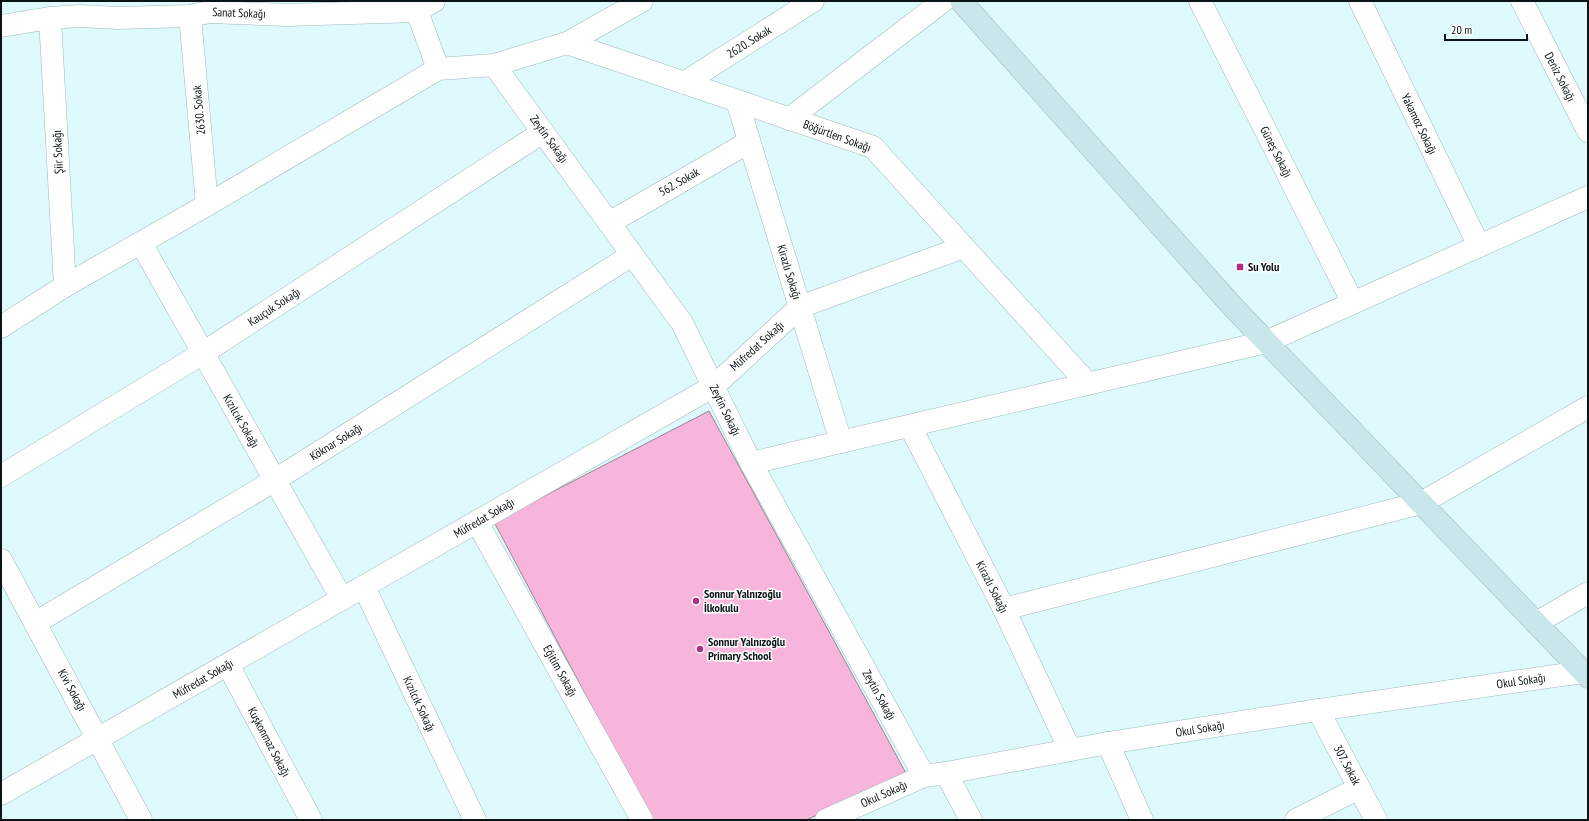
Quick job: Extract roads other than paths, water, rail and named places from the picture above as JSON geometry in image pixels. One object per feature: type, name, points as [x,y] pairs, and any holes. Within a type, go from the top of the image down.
[{"type":"main road","points":[[961,1],[1233,307],[1586,674]]},
{"type":"street","points":[[1,327],[65,286],[207,205],[438,69],[494,64],[567,43],[642,1]]},
{"type":"street","name":"2620. Sokak","points":[[684,83],[813,1]]},
{"type":"street","points":[[789,119],[943,1]]},
{"type":"street","name":"Güneş Sokağı","points":[[1200,1],[1353,303]]},
{"type":"street","name":"Yakamoz Sokağı","points":[[1360,1],[1479,246]]},
{"type":"street","name":"Deniz Sokağı","points":[[1522,1],[1588,131]]},
{"type":"street","name":"Sanat Sokağı","points":[[1,26],[50,18],[80,16],[118,10],[203,10],[424,4],[438,69]]},
{"type":"street","name":"2630. Sokak","points":[[203,10],[207,205]]},
{"type":"street","name":"Şiir Sokağı","points":[[50,18],[65,286]]},
{"type":"street","name":"Böğürtlen Sokağı","points":[[567,43],[873,147],[1088,384]]},
{"type":"street","name":"Zeytin Sokağı","points":[[494,64],[682,323],[752,463],[924,776]]},
{"type":"street","name":"Kirazlı Sokağı","points":[[737,101],[842,442]]},
{"type":"street","name":"Kauçuk Sokağı","points":[[1,476],[203,353],[543,132]]},
{"type":"street","name":"562. Sokak","points":[[609,223],[749,142]]},
{"type":"street","points":[[752,463],[1266,342],[1587,199]]},
{"type":"street","name":"Kızılcık Sokağı","points":[[141,243],[342,599]]},
{"type":"street","name":"Müfredat Sokağı","points":[[1,794],[714,386],[800,307],[964,247]]},
{"type":"street","name":"Köknar Sokağı","points":[[35,623],[275,480],[632,255]]},
{"type":"street","points":[[1004,609],[1421,503],[1588,407]]},
{"type":"street","name":"Kirazlı Sokağı","points":[[910,426],[1004,609],[1070,750]]},
{"type":"street","name":"Eğitim Sokağı","points":[[477,522],[642,820]]},
{"type":"street","name":"Kivi Sokağı","points":[[1,560],[99,739],[141,820]]},
{"type":"street","name":"Kızılcık Sokağı","points":[[364,587],[475,820]]},
{"type":"street","points":[[1536,622],[1588,593]]},
{"type":"street","name":"Kuşkonmaz Sokağı","points":[[228,665],[311,820]]},
{"type":"street","name":"Okul Sokağı","points":[[826,820],[924,776],[1108,743],[1318,710],[1586,674]]},
{"type":"street","name":"307. Sokak","points":[[1318,710],[1376,820]]},
{"type":"street","points":[[1108,743],[1142,820]]},
{"type":"street","points":[[946,773],[971,820]]},
{"type":"street","points":[[1296,820],[1358,788]]},
{"type":"place","name":"Su Yolu","points":[[1240,267]]},
{"type":"place","name":"Sonnur Yalnızoğlu İlkokulu","points":[[696,601]]},
{"type":"place","name":"Sonnur Yalnızoğlu Primary School","points":[[700,649]]}]
